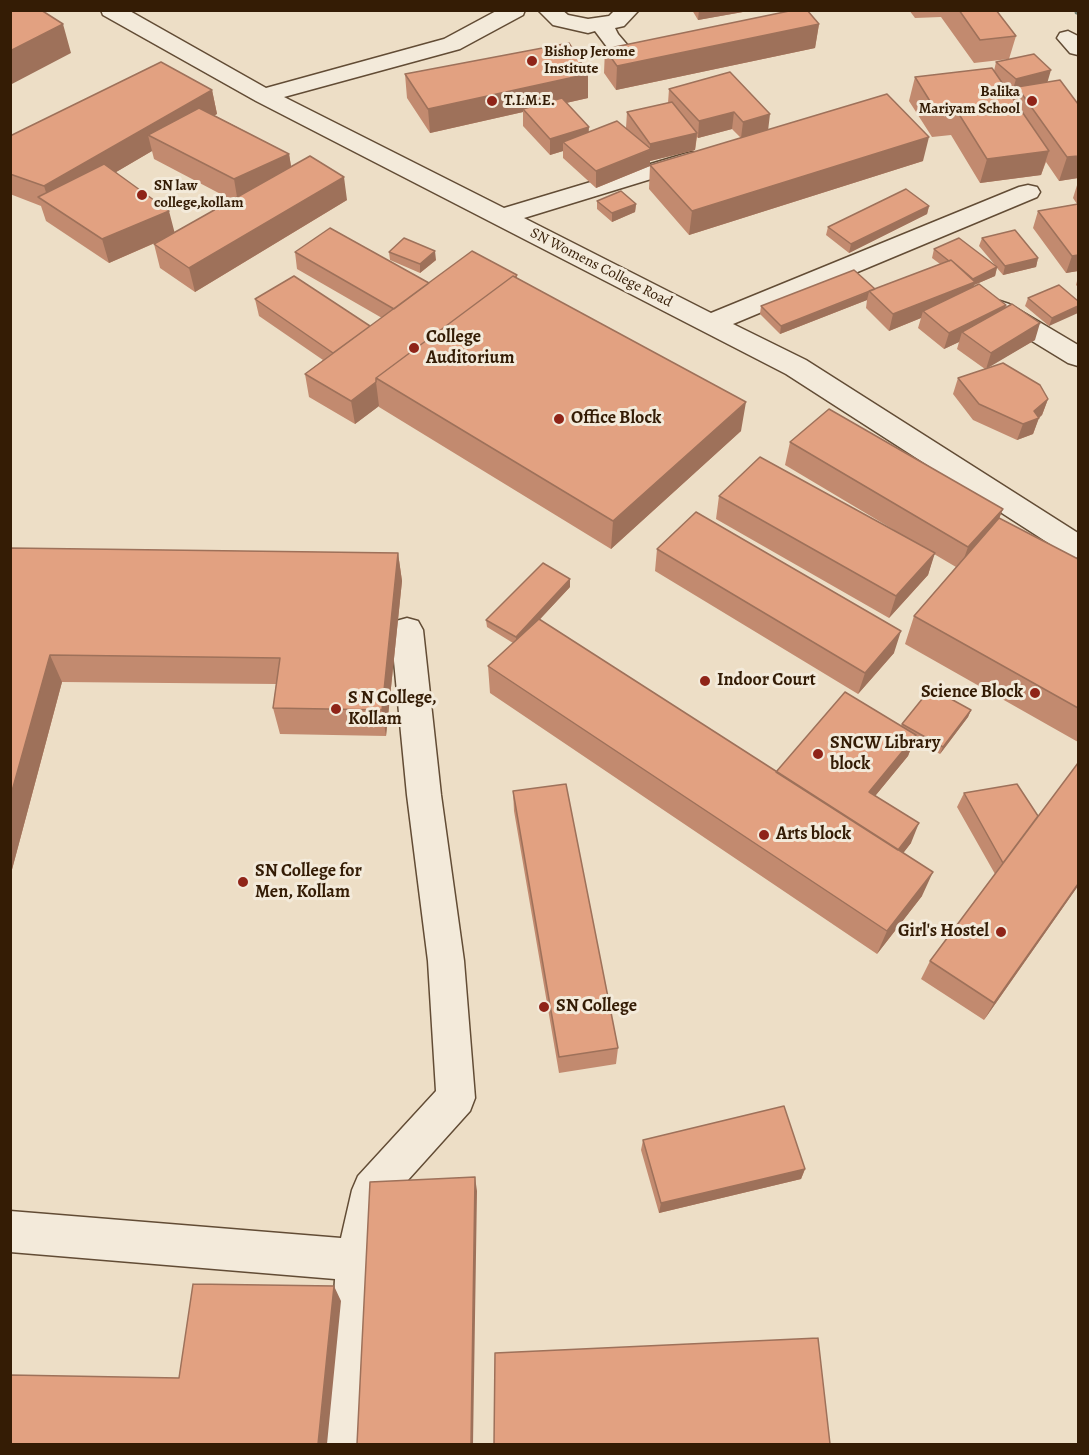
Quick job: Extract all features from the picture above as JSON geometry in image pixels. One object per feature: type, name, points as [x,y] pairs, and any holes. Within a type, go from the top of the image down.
[{"type":"street","name":"SN Womens College Road","points":[[111,10],[264,96],[796,367],[1078,547]]},
{"type":"street","points":[[264,96],[340,73],[452,44],[515,10]]},
{"type":"street","points":[[548,10],[561,20],[574,24],[603,25],[616,21],[629,10]]},
{"type":"street","points":[[603,25],[608,36],[630,62],[676,53]]},
{"type":"street","points":[[502,217],[718,151]]},
{"type":"street","points":[[710,323],[1028,192]]},
{"type":"street","points":[[976,295],[1078,357]]},
{"type":"street","points":[[348,1444],[357,1260],[372,1190],[456,1098],[446,961],[424,795],[407,630]]},
{"type":"street","points":[[10,1231],[357,1260]]},
{"type":"building","points":[[10,10],[41,10],[63,24],[10,51]]},
{"type":"building","points":[[794,10],[807,10],[819,24],[617,66],[605,49]]},
{"type":"building","points":[[959,10],[996,10],[1016,36],[980,40]]},
{"type":"building","points":[[569,43],[588,74],[428,109],[405,74]]},
{"type":"building","points":[[1034,54],[1051,70],[1016,79],[996,62]]},
{"type":"building","points":[[161,62],[212,90],[44,186],[10,174],[10,136]]},
{"type":"building","points":[[992,68],[1049,151],[987,159],[957,111],[938,114],[915,77]]},
{"type":"building","points":[[730,72],[770,114],[743,122],[734,112],[699,121],[669,89]]},
{"type":"building","points":[[1060,80],[1078,104],[1078,156],[1067,157],[1017,87]]},
{"type":"building","points":[[887,94],[929,137],[692,211],[650,165]]},
{"type":"building","points":[[562,98],[589,127],[550,139],[523,109]]},
{"type":"building","points":[[672,102],[697,133],[650,144],[627,112]]},
{"type":"building","points":[[199,108],[289,154],[234,179],[148,135]]},
{"type":"building","points":[[617,121],[651,149],[596,171],[563,142]]},
{"type":"building","points":[[310,156],[344,177],[189,268],[154,244]]},
{"type":"building","points":[[104,164],[169,211],[102,239],[38,197]]},
{"type":"building","points":[[906,189],[929,206],[851,244],[828,227]]},
{"type":"building","points":[[621,191],[636,204],[612,213],[597,201]]},
{"type":"building","points":[[1078,204],[1078,255],[1072,256],[1038,211]]},
{"type":"building","points":[[330,228],[429,283],[394,309],[295,252]]},
{"type":"building","points":[[1015,230],[1038,258],[1005,266],[982,238]]},
{"type":"building","points":[[404,238],[435,251],[420,264],[389,252]]},
{"type":"building","points":[[959,238],[997,267],[973,279],[934,249]]},
{"type":"building","points":[[472,251],[517,275],[376,378],[376,382],[351,401],[305,374]]},
{"type":"building","points":[[951,260],[975,282],[893,314],[869,291]]},
{"type":"building","points":[[854,270],[875,289],[781,326],[761,306]]},
{"type":"building","points":[[294,276],[370,326],[333,353],[255,299]]},
{"type":"building","name":"Office Block","points":[[513,276],[746,402],[613,521],[376,378]]},
{"type":"building","points":[[979,284],[1006,305],[949,333],[923,311]]},
{"type":"building","points":[[1059,285],[1078,301],[1078,306],[1052,318],[1028,298]]},
{"type":"building","points":[[1012,304],[1040,323],[991,353],[962,332]]},
{"type":"building","points":[[1003,363],[1040,385],[1048,399],[1034,411],[1039,418],[1023,424],[979,404],[958,378]]},
{"type":"building","points":[[829,409],[1003,509],[968,547],[790,442]]},
{"type":"building","points":[[760,457],[935,553],[896,596],[719,496]]},
{"type":"building","points":[[696,512],[901,631],[865,673],[657,549]]},
{"type":"building","name":"Science Block","points":[[999,518],[1078,559],[1078,708],[914,616]]},
{"type":"building","name":"S N College, Kollam","points":[[10,548],[398,553],[382,710],[273,708],[280,658],[50,655],[10,798]]},
{"type":"building","points":[[543,563],[570,579],[516,637],[486,620]]},
{"type":"building","name":"Arts block","points":[[539,619],[933,872],[887,931],[488,666]]},
{"type":"building","points":[[931,688],[971,710],[943,747],[902,724]]},
{"type":"building","points":[[845,692],[916,735],[869,792],[919,823],[898,850],[776,772]]},
{"type":"building","name":"Girl's Hostel","points":[[1078,763],[1078,884],[994,1003],[930,961]]},
{"type":"building","points":[[566,784],[618,1048],[559,1057],[513,791]]},
{"type":"building","points":[[1017,784],[1038,816],[1003,863],[964,793]]},
{"type":"building","points":[[784,1106],[805,1169],[661,1203],[643,1140]]},
{"type":"building","points":[[475,1177],[471,1444],[357,1444],[370,1182]]},
{"type":"building","points":[[193,1284],[334,1286],[318,1444],[10,1444],[10,1375],[179,1378]]},
{"type":"building","points":[[818,1338],[830,1444],[494,1444],[495,1353]]},
{"type":"place","name":"Bishop Jerome Institute","points":[[532,61]]},
{"type":"place","name":"T.I.M.E.","points":[[492,101]]},
{"type":"place","name":"Balika Mariyam School","points":[[1032,101]]},
{"type":"place","name":"SN law college,kollam","points":[[142,195]]},
{"type":"place","name":"College Auditorium","points":[[414,348]]},
{"type":"place","name":"Office Block","points":[[559,419]]},
{"type":"place","name":"Indoor Court","points":[[705,681]]},
{"type":"place","name":"Science Block","points":[[1035,693]]},
{"type":"place","name":"S N College, Kollam","points":[[336,709]]},
{"type":"place","name":"SNCW Library block","points":[[818,754]]},
{"type":"place","name":"Arts block","points":[[764,835]]},
{"type":"place","name":"SN College for Men, Kollam","points":[[243,882]]},
{"type":"place","name":"Girl's Hostel","points":[[1001,932]]},
{"type":"place","name":"SN College","points":[[544,1007]]}]
